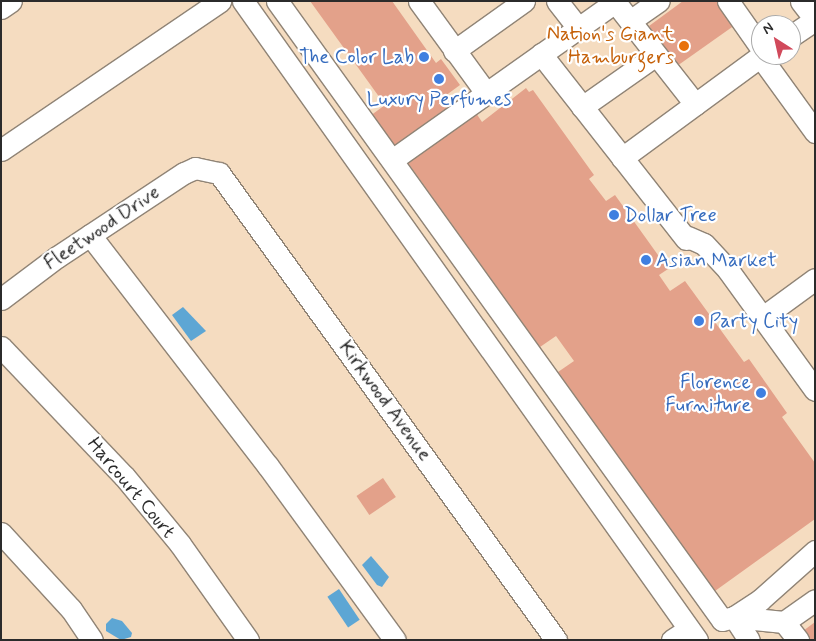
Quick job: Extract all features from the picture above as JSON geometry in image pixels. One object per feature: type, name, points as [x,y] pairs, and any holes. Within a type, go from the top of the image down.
[{"type":"street","points":[[1,8],[10,1]]},
{"type":"street","points":[[1,150],[220,1]]},
{"type":"street","points":[[243,1],[686,636]]},
{"type":"street","points":[[277,1],[722,620],[734,617],[760,600],[815,551]]},
{"type":"street","points":[[454,51],[524,1]]},
{"type":"street","points":[[556,1],[578,28]]},
{"type":"street","points":[[630,21],[659,1]]},
{"type":"street","points":[[728,1],[751,37]]},
{"type":"street","points":[[422,2],[454,51],[486,93]]},
{"type":"street","points":[[392,160],[615,2],[695,104]]},
{"type":"street","points":[[801,24],[812,11]]},
{"type":"street","points":[[541,54],[687,238],[704,244],[728,270],[815,390]]},
{"type":"street","points":[[582,107],[656,55]]},
{"type":"street","points":[[622,158],[751,61]]},
{"type":"street","points":[[769,65],[815,132]]},
{"type":"street","name":"Fleetwood Drive","points":[[1,299],[90,235],[184,173],[195,168],[208,168]]},
{"type":"street","name":"Kirkwood Avenue","points":[[208,168],[228,181],[556,640]]},
{"type":"street","points":[[90,235],[268,466],[395,640]]},
{"type":"street","points":[[763,317],[815,279]]},
{"type":"street","name":"Harcourt Court","points":[[1,347],[124,476],[180,544],[248,640]]},
{"type":"street","points":[[1,532],[71,609],[92,640]]},
{"type":"street","points":[[734,617],[784,622],[815,600]]},
{"type":"street","points":[[734,617],[749,640]]},
{"type":"street","points":[[784,622],[798,640]]},
{"type":"water","points":[[183,307],[206,331],[191,341],[172,315]]},
{"type":"water","points":[[371,556],[389,577],[382,587],[377,585],[362,565]]},
{"type":"water","points":[[339,589],[360,620],[348,628],[327,597]]},
{"type":"water","points":[[112,618],[122,621],[132,633],[131,637],[121,640],[106,631],[106,624]]},
{"type":"building","points":[[310,1],[392,1],[436,63],[441,59],[460,85],[445,96],[454,107],[394,149],[370,116],[385,105]]},
{"type":"building","name":"Nation's Giant Hamburgers","points":[[683,1],[718,1],[735,25],[677,66],[649,26]]},
{"type":"building","points":[[526,88],[529,92],[533,90],[594,175],[589,179],[606,201],[615,195],[668,269],[659,275],[670,291],[685,281],[744,362],[749,359],[787,413],[782,417],[815,463],[815,519],[715,591],[558,372],[574,361],[556,336],[540,347],[408,163],[476,113],[482,122]]},
{"type":"building","points":[[383,478],[396,497],[369,515],[356,496]]},
{"type":"building","points":[[815,622],[815,640],[809,640],[803,631]]},
{"type":"place","name":"Nation's Giant Hamburgers","points":[[684,46]]},
{"type":"place","name":"The Color Lab","points":[[424,57]]},
{"type":"place","name":"Luxury Perfumes","points":[[439,79]]},
{"type":"place","name":"Dollar Tree","points":[[614,215]]},
{"type":"place","name":"Asian Market","points":[[646,260]]},
{"type":"place","name":"Party City","points":[[699,321]]},
{"type":"place","name":"Florence Furniture","points":[[761,393]]}]
